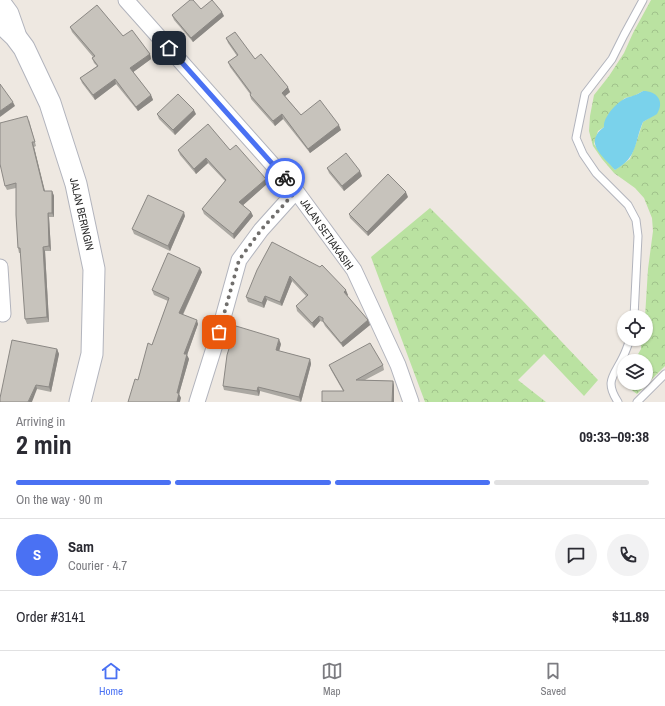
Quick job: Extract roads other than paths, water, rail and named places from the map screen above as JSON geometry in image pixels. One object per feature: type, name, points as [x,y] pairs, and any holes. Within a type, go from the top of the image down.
[{"type":"street","name":"JALAN SETIAKASIH","points":[[126,0],[296,191],[354,270],[398,365],[411,402]]},
{"type":"street","name":"JALAN BERINGIN","points":[[4,17],[31,62],[50,103],[76,184],[94,269],[92,354],[80,402]]},
{"type":"street","points":[[197,402],[219,332],[239,260],[261,230],[296,191]]},
{"type":"street","points":[[0,267],[3,314]]},
{"type":"lane","points":[[634,310],[638,236],[636,220],[628,205],[596,173],[583,154],[576,138],[585,94],[612,59],[643,0]]},
{"type":"lane","points":[[618,402],[613,394],[610,380],[624,356],[628,346]]},
{"type":"lane","points":[[637,402],[665,374]]},
{"type":"water","points":[[643,91],[648,91],[656,95],[660,101],[659,109],[657,114],[643,122],[632,155],[615,170],[597,149],[595,138],[604,127],[608,114],[615,106],[622,100]]}]
